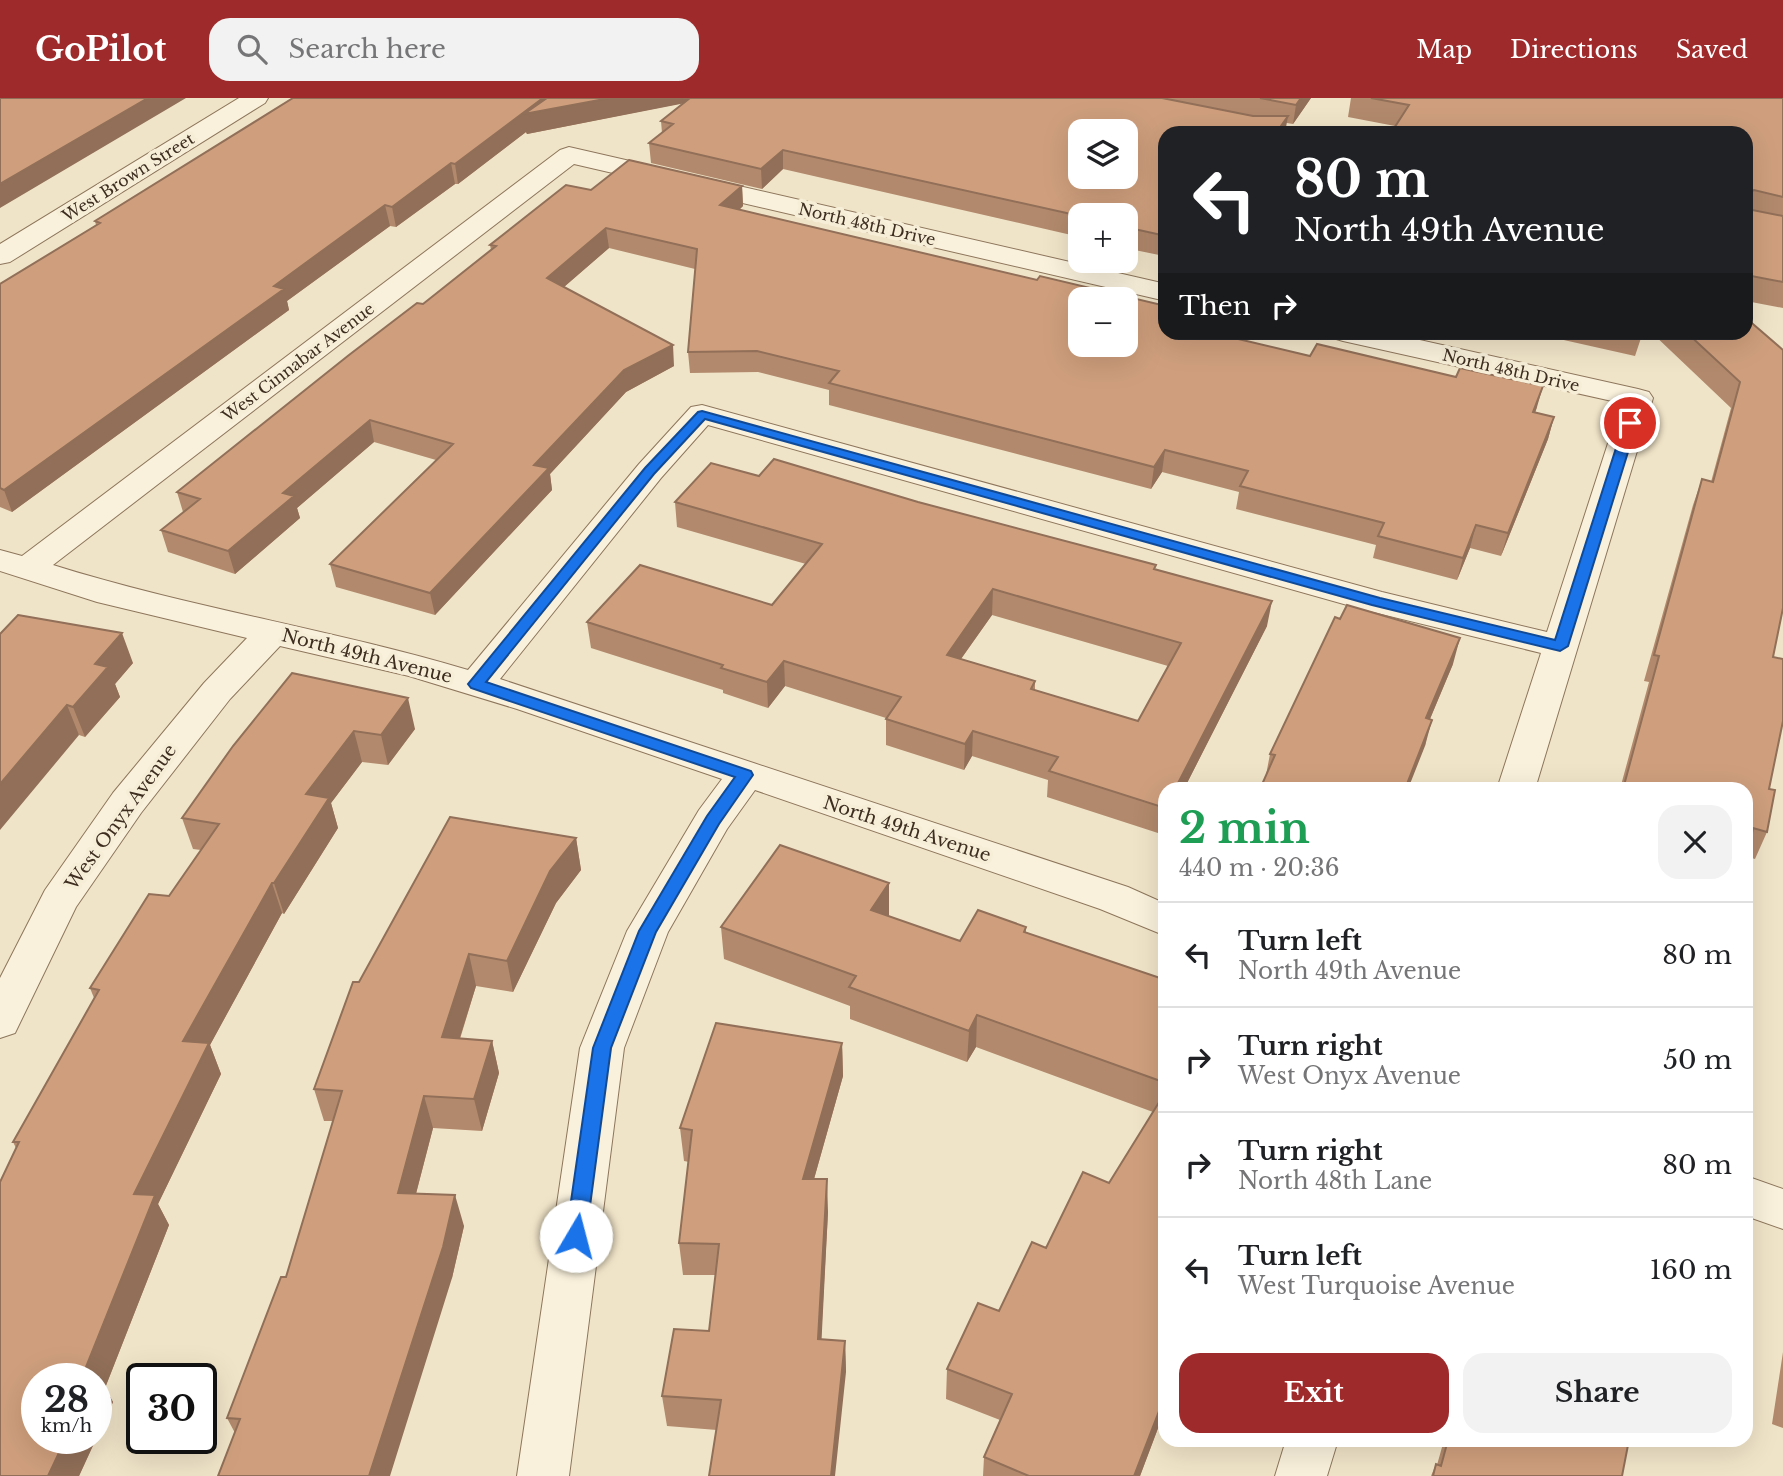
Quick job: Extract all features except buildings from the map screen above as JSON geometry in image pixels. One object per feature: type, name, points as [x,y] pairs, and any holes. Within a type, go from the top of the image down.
[{"type":"street","name":"West Brown Street","points":[[0,256],[257,98]]},
{"type":"street","name":"North 48th Drive","points":[[569,155],[1158,291]]},
{"type":"street","name":"West Cinnabar Avenue","points":[[13,564],[569,155]]},
{"type":"street","name":"North 48th Drive","points":[[1379,340],[1638,398],[1560,646]]},
{"type":"street","points":[[476,684],[650,471],[702,414],[1377,602],[1560,646],[1518,782]]},
{"type":"street","name":"North 49th Avenue","points":[[13,564],[110,594],[415,666],[476,684],[1114,898],[1158,917]]},
{"type":"street","name":"West Onyx Avenue","points":[[1,1016],[60,901],[127,803],[217,691],[272,632]]},
{"type":"street","points":[[543,1476],[602,1048],[648,931],[713,820],[746,775]]},
{"type":"street","points":[[1753,1198],[1783,1209]]},
{"type":"street","points":[[1301,1476],[1310,1447]]},
{"type":"route","points":[[576,1236],[602,1048],[648,931],[713,820],[746,775],[476,684],[650,471],[702,414],[1377,602],[1560,646],[1630,423]]}]
